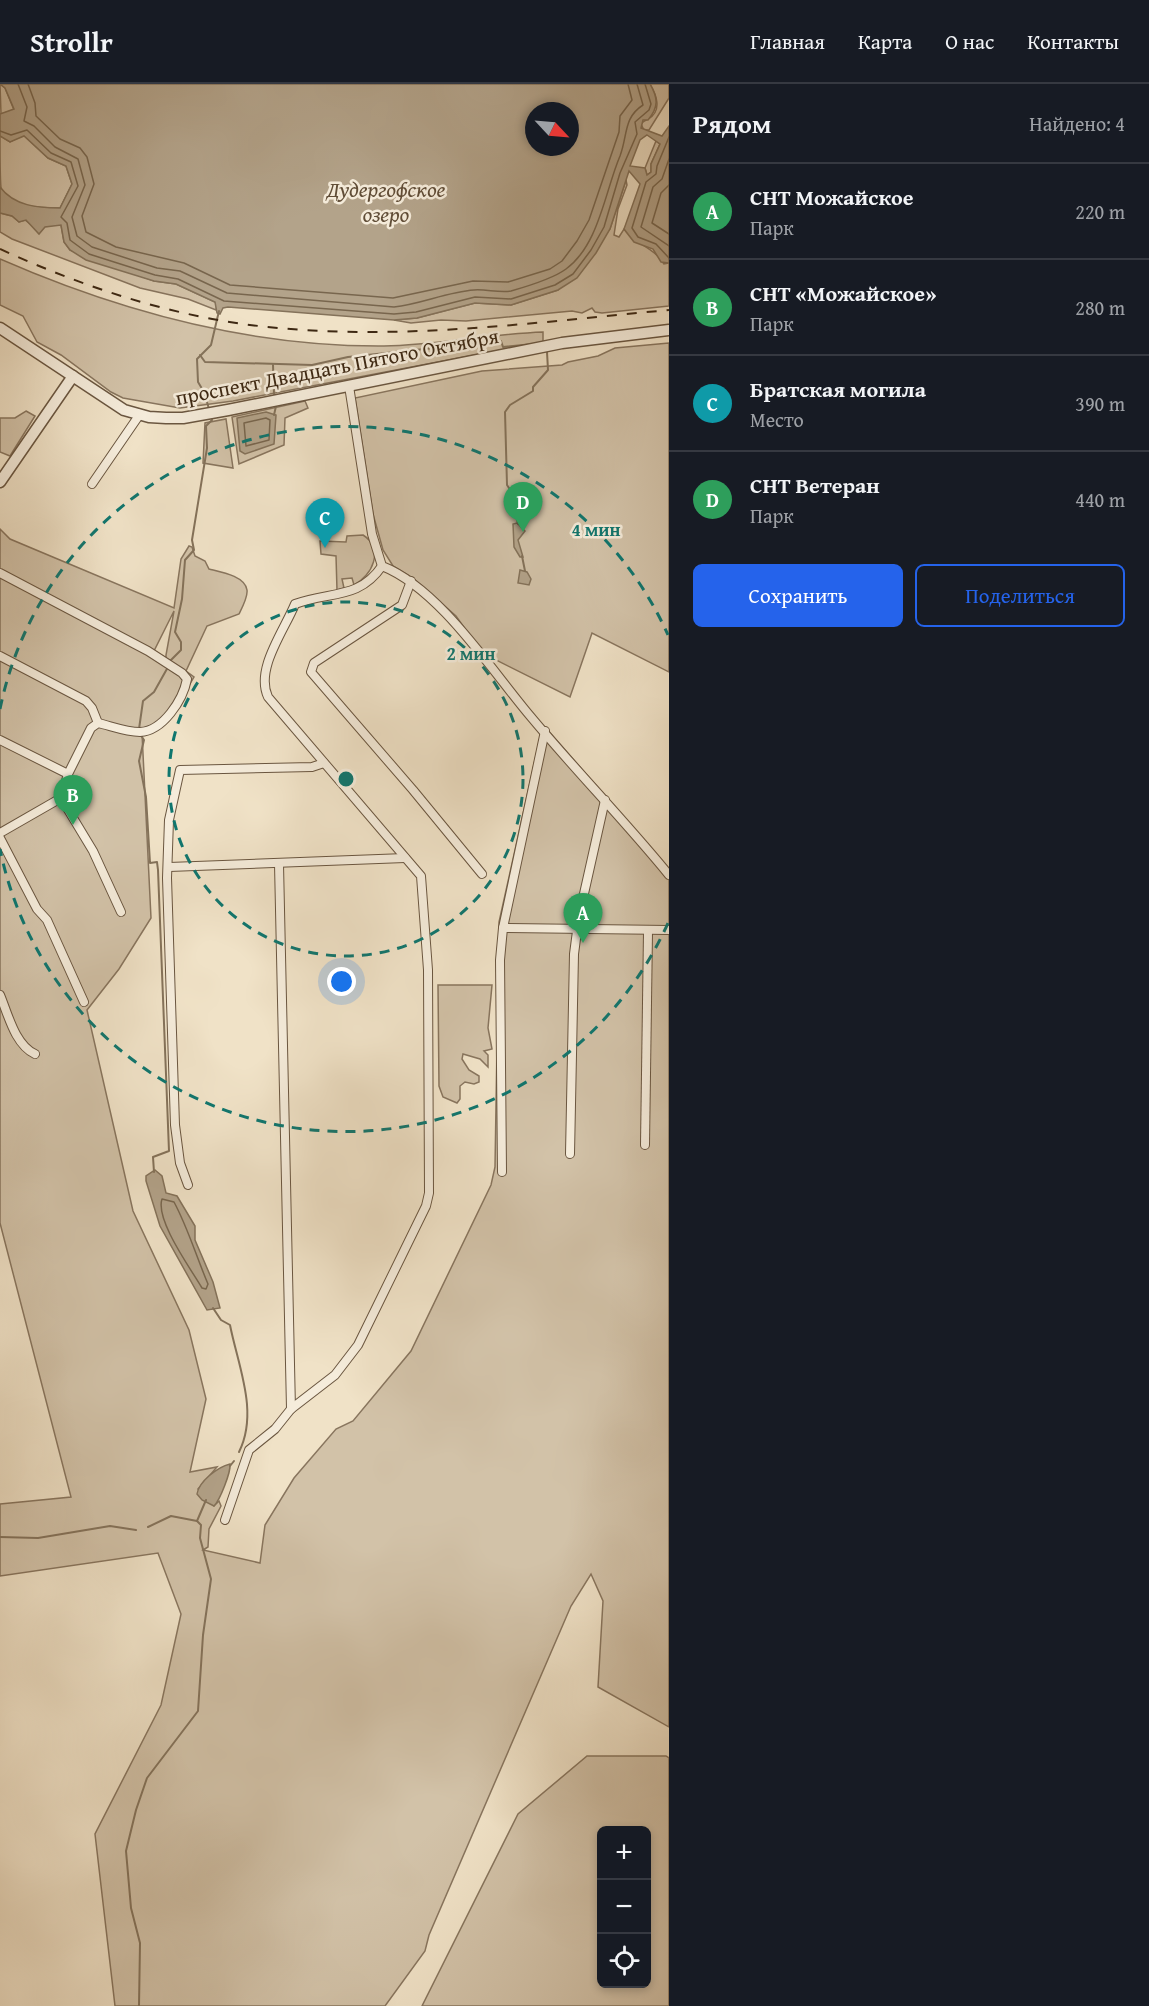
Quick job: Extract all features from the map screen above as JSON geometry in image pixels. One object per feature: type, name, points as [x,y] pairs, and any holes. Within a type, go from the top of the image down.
[{"type":"street","name":"проспект Двадцать Пятого Октября","points":[[0,328],[124,410],[140,414],[183,418],[562,343],[669,330]]},
{"type":"street","points":[[0,482],[73,376]]},
{"type":"street","points":[[349,386],[372,534],[382,566],[411,581],[438,605],[533,719],[669,875]]},
{"type":"street","points":[[92,484],[140,414]]},
{"type":"street","points":[[225,1520],[249,1450],[275,1429],[291,1409],[335,1375],[358,1345],[426,1206],[429,1193],[428,970],[421,876],[268,697],[264,688],[264,673],[296,604],[360,588],[374,578],[382,566]]},
{"type":"street","points":[[0,573],[148,651],[187,679],[185,689],[174,707],[156,727],[141,732],[98,723]]},
{"type":"street","points":[[411,581],[402,605],[314,663],[311,672],[482,874]]},
{"type":"street","points":[[0,656],[86,701],[92,708],[98,723]]},
{"type":"street","points":[[2,827],[61,798],[68,774],[92,728],[98,723]]},
{"type":"street","points":[[502,1172],[500,960],[503,928],[544,731]]},
{"type":"street","points":[[0,740],[68,774]]},
{"type":"street","points":[[188,1185],[180,1163],[175,1125],[168,867],[169,820],[180,770],[312,767],[324,763]]},
{"type":"street","points":[[61,798],[93,850],[120,912]]},
{"type":"street","points":[[570,1154],[574,954],[577,929],[605,800]]},
{"type":"street","points":[[0,838],[37,909],[47,920],[84,1002]]},
{"type":"street","points":[[168,867],[405,858]]},
{"type":"street","points":[[279,864],[291,1409]]},
{"type":"street","points":[[503,928],[648,932],[669,930]]},
{"type":"street","points":[[645,1145],[648,932]]},
{"type":"street","points":[[0,995],[19,1039],[27,1050],[35,1054]]},
{"type":"shaded area","points":[[0,84],[5,88],[14,110],[1,114]]},
{"type":"shaded area","points":[[650,84],[669,84],[669,98],[649,130],[644,130],[641,124],[653,116],[657,107],[656,97]]},
{"type":"shaded area","points":[[24,135],[48,158],[66,166],[72,184],[60,208],[27,206],[11,200],[1,188],[0,136],[10,142]]},
{"type":"shaded area","points":[[656,141],[660,144],[651,164],[651,172],[647,175],[645,168]]},
{"type":"shaded area","points":[[626,180],[627,185],[618,209],[614,235],[619,237],[624,229],[660,258],[664,264],[669,263],[669,306],[602,313],[595,312],[592,308],[582,313],[572,311],[466,321],[441,320],[411,323],[394,320],[417,318],[475,303],[511,305],[558,290],[610,229]]},
{"type":"shaded area","points":[[0,213],[12,216],[19,222],[25,220],[33,226],[61,225],[64,242],[70,250],[154,281],[176,284],[215,302],[216,310],[188,299],[140,288],[12,239],[0,232]]},
{"type":"shaded area","points":[[0,259],[92,295],[139,310],[236,333],[334,345],[384,346],[543,332],[543,342],[233,401],[180,408],[123,398],[111,392],[61,355],[37,342],[23,316],[0,305]]},
{"type":"shaded area","points":[[669,343],[669,672],[592,633],[570,697],[492,658],[473,640],[456,616],[413,578],[393,566],[383,550],[373,514],[355,398],[482,371],[562,365],[598,356],[615,348]]},
{"type":"shaded area","points":[[305,401],[308,408],[285,418],[284,445],[239,464],[232,417]]},
{"type":"shaded area","points":[[26,411],[35,416],[10,456],[0,452],[0,418],[15,418]]},
{"type":"shaded area","points":[[226,419],[233,468],[203,463],[205,423]]},
{"type":"shaded area","points":[[0,529],[10,539],[174,608],[181,559],[189,546],[192,547],[195,556],[205,561],[209,569],[237,578],[242,581],[247,590],[246,599],[239,614],[207,626],[186,671],[194,677],[172,715],[142,733],[151,918],[119,969],[87,1010],[133,1211],[189,1330],[206,1399],[190,1472],[217,1467],[198,1489],[214,1506],[219,1501],[221,1506],[209,1529],[208,1547],[203,1550],[260,1563],[265,1525],[294,1478],[336,1429],[353,1421],[411,1351],[491,1185],[495,1167],[499,922],[541,733],[546,728],[669,869],[669,1727],[598,1687],[603,1601],[591,1574],[571,1606],[429,1935],[425,1951],[385,2006],[115,2006],[95,1834],[161,1705],[181,1614],[158,1553],[0,1576],[0,1504],[71,1497],[0,1223]],"holes":[[[174,611],[166,658],[154,651]]]},
{"type":"shaded area","points":[[363,535],[370,541],[375,555],[371,569],[354,585],[352,578],[342,579],[344,588],[337,590],[336,556],[321,554],[320,541],[346,542],[347,536]]},
{"type":"shaded area","points":[[438,985],[492,985],[488,1028],[492,1049],[484,1051],[488,1055],[488,1067],[480,1059],[463,1054],[462,1059],[469,1070],[479,1076],[479,1082],[474,1084],[465,1082],[460,1086],[460,1099],[457,1103],[443,1097],[439,1086]]},
{"type":"shaded area","points":[[587,1756],[666,1756],[669,1758],[669,2006],[422,2006],[518,1814]]},
{"type":"water","name":"Дудергофское озеро","points":[[0,84],[650,84],[655,94],[656,107],[648,120],[643,120],[641,128],[662,136],[669,126],[669,263],[661,262],[653,249],[634,242],[624,229],[640,184],[629,171],[610,229],[596,253],[577,278],[558,290],[511,305],[475,303],[417,318],[394,320],[228,307],[223,308],[220,314],[217,313],[215,302],[176,284],[154,281],[86,260],[70,250],[64,242],[61,225],[45,227],[39,234],[26,220],[19,222],[12,216],[0,213],[0,187],[12,198],[27,205],[60,208],[72,184],[66,166],[48,158],[24,136],[10,142],[0,136],[0,114],[14,109],[5,88]],"holes":[[[647,135],[660,144],[651,164],[651,172],[647,175],[645,168],[630,166],[640,140]]]},
{"type":"water","points":[[266,412],[276,415],[274,444],[245,454],[240,451],[237,418]]},
{"type":"water","points":[[517,523],[525,531],[518,540],[523,557],[520,557],[514,547],[513,524]]},
{"type":"water","points":[[520,570],[527,572],[531,579],[529,585],[518,583]]},
{"type":"water","points":[[155,1170],[162,1176],[166,1193],[177,1196],[195,1226],[195,1240],[213,1282],[220,1308],[207,1310],[160,1226],[146,1181],[146,1176]]},
{"type":"water","points":[[230,1464],[225,1486],[214,1506],[202,1500],[197,1494],[201,1484],[215,1471]]},
{"type":"waterway","points":[[209,409],[198,382],[197,359],[211,345],[219,311]]},
{"type":"waterway","points":[[200,355],[205,362],[312,365],[348,357],[501,341],[503,347],[543,343]]},
{"type":"waterway","points":[[518,524],[511,491],[507,485],[505,412],[510,405],[533,391],[533,387],[548,370],[547,352]]},
{"type":"waterway","points":[[273,365],[274,394]]},
{"type":"waterway","points":[[274,415],[276,406]]},
{"type":"waterway","points":[[170,661],[181,650],[181,642],[175,632],[182,599],[185,560],[194,550],[192,540],[207,448],[206,426],[212,420]]},
{"type":"waterway","points":[[522,556],[525,571]]},
{"type":"waterway","points":[[139,729],[143,701],[154,692],[168,667]]},
{"type":"waterway","points":[[140,734],[144,740],[139,761],[146,797],[150,863],[157,862],[158,870],[169,1151],[153,1157],[154,1172]]},
{"type":"waterway","points":[[213,1308],[221,1320],[230,1325],[245,1389],[247,1421],[245,1437],[239,1452]]},
{"type":"waterway","points":[[230,1466],[234,1461]]},
{"type":"waterway","points":[[139,2006],[140,1943],[131,1908],[126,1851],[147,1778],[198,1711],[203,1635],[211,1579],[200,1538],[201,1525],[197,1521],[206,1500]]},
{"type":"waterway","points":[[148,1527],[171,1516],[197,1521]]},
{"type":"waterway","points":[[0,1537],[38,1538],[110,1526],[136,1530]]},
{"type":"railway","points":[[0,249],[67,277],[171,310],[207,318],[279,328],[376,332],[425,331],[669,310]]},
{"type":"place","name":"СНТ Ветеран","points":[[523,532]]},
{"type":"place","name":"Братская могила","points":[[325,548]]},
{"type":"place","name":"СНТ «Можайское»","points":[[73,825]]},
{"type":"place","name":"СНТ Можайское","points":[[583,943]]}]
